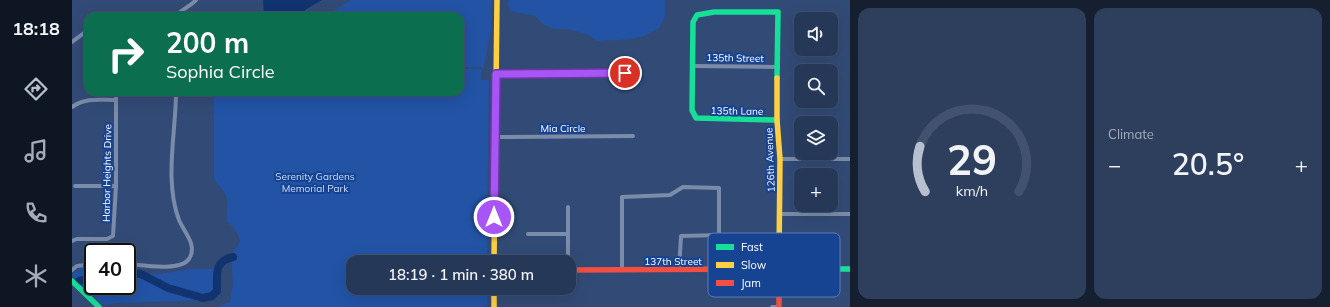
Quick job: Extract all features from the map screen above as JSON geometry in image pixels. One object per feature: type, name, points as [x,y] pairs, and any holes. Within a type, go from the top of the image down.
[{"type":"street","points":[[180,12],[196,0]]},
{"type":"street","points":[[494,255],[494,137],[497,0]]},
{"type":"street","name":"126th Avenue","points":[[693,66],[693,22],[697,14],[714,12],[778,12],[777,120],[780,159],[779,233]]},
{"type":"street","points":[[72,42],[84,33]]},
{"type":"street","name":"135th Street","points":[[693,66],[778,67]]},
{"type":"street","name":"135th Lane","points":[[693,66],[692,110],[696,118],[702,120],[777,120]]},
{"type":"street","points":[[496,74],[625,73]]},
{"type":"street","name":"Harbor Heights Drive","points":[[72,241],[77,239],[108,239],[113,236],[116,186],[116,96]]},
{"type":"street","points":[[136,265],[173,267],[185,263],[189,259],[191,253],[190,239],[179,220],[172,189],[171,174],[176,96]]},
{"type":"street","points":[[72,107],[79,102],[90,99],[116,100]]},
{"type":"street","name":"Mia Circle","points":[[494,137],[633,136]]},
{"type":"street","points":[[780,159],[850,158]]},
{"type":"street","points":[[75,186],[116,186]]},
{"type":"street","points":[[622,270],[622,197],[670,195],[683,187],[719,188],[719,233]]},
{"type":"street","points":[[568,207],[568,255]]},
{"type":"street","points":[[779,214],[850,214]]},
{"type":"street","points":[[528,234],[568,234]]},
{"type":"street","points":[[679,270],[681,236],[708,236]]},
{"type":"street","points":[[72,270],[77,266],[84,265]]},
{"type":"street","name":"137th Street","points":[[576,270],[708,270]]},
{"type":"street","points":[[72,281],[98,307]]},
{"type":"street","points":[[494,295],[494,307]]},
{"type":"street","name":"126th Avenue","points":[[778,297],[778,307]]},
{"type":"street","points":[[772,307],[778,307]]},
{"type":"green space","points":[[351,0],[492,0],[491,30],[483,71],[481,67],[464,67],[464,12],[332,12]]},
{"type":"green space","points":[[509,0],[665,0],[665,16],[659,28],[642,37],[598,41],[586,34],[568,29],[554,29],[543,24],[535,16],[510,11],[508,4]]},
{"type":"green space","name":"Serenity Gardens Memorial Park","points":[[464,69],[481,69],[481,80],[489,80],[487,255],[346,255],[346,295],[487,295],[487,307],[216,307],[230,302],[233,284],[232,254],[240,242],[235,230],[227,221],[226,196],[214,179],[214,96],[464,96]]},
{"type":"green space","points":[[84,267],[84,288],[72,275],[80,268]]},
{"type":"green space","points":[[191,269],[214,269],[213,300],[120,303],[103,305],[92,295],[136,295],[136,273],[161,274]]},
{"type":"shaded area","points":[[263,0],[322,0],[302,12],[264,12]]},
{"type":"waterway","points":[[136,274],[141,274],[168,288],[203,298],[212,296],[217,291],[218,269],[222,262],[233,257]]},
{"type":"waterway","points":[[79,281],[84,280]]},
{"type":"traffic: fast","points":[[777,78],[778,12],[714,12],[697,15],[693,22],[692,110],[696,118],[777,120]]},
{"type":"traffic: fast","points":[[840,269],[850,269]]},
{"type":"traffic: fast","points":[[72,281],[99,307]]},
{"type":"traffic: slow","points":[[494,255],[497,0]]},
{"type":"traffic: slow","points":[[777,78],[777,120],[780,159],[779,233]]},
{"type":"traffic: slow","points":[[494,295],[494,307]]},
{"type":"traffic: jam","points":[[576,270],[708,269]]},
{"type":"traffic: jam","points":[[779,297],[779,307]]},
{"type":"route","points":[[494,217],[496,74],[625,73]]}]
